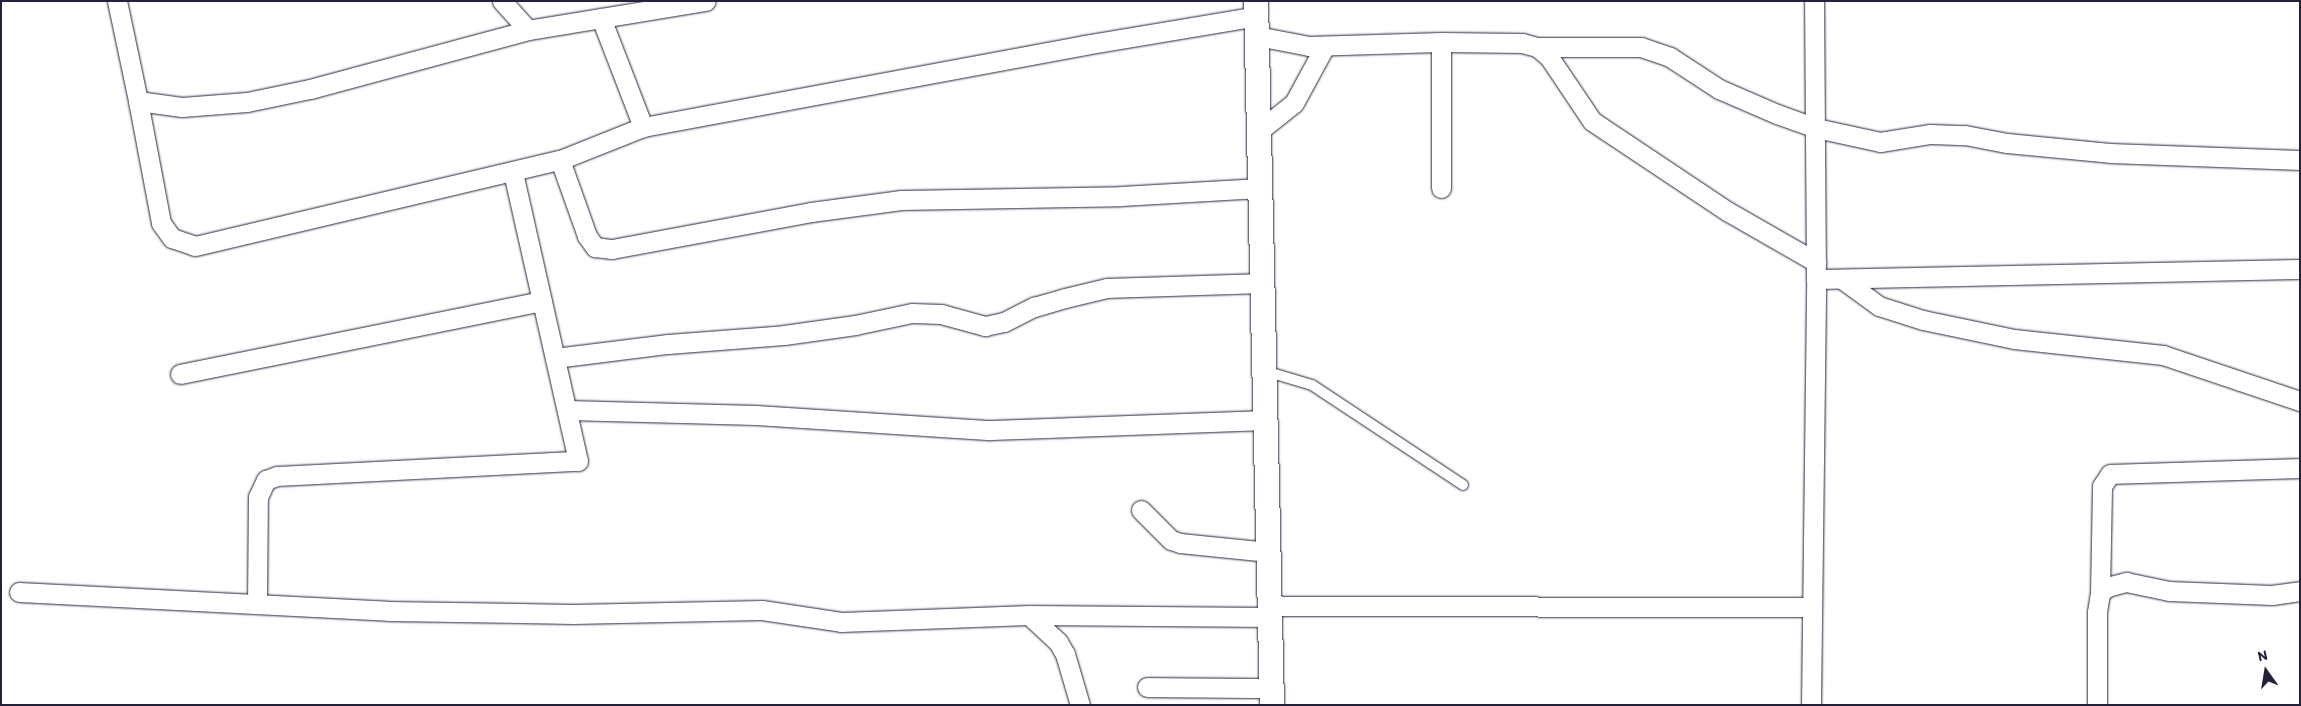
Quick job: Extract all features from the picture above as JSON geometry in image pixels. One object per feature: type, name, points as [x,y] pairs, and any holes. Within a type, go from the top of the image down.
[{"type":"street","points":[[117,1],[161,223],[172,238],[195,246],[560,160],[643,127],[1074,46],[1257,18],[1325,46],[1441,42],[1522,43],[1537,48],[1550,57],[1592,121],[1816,270],[1842,279],[1879,306],[1923,320],[2014,339],[2163,355],[2300,401]]},
{"type":"street","points":[[502,1],[528,30]]},
{"type":"street","points":[[138,101],[182,107],[247,102],[310,88],[528,30],[706,1]]},
{"type":"street","points":[[1811,705],[1816,270],[1814,1]]},
{"type":"street","points":[[600,18],[643,127]]},
{"type":"street","points":[[1147,687],[1272,696],[1257,18]]},
{"type":"street","points":[[1441,42],[1441,188]]},
{"type":"street","points":[[1537,48],[1587,45],[1641,47],[1654,50],[1670,57],[1719,89],[1816,128],[1880,142],[1930,134],[1965,136],[2007,144],[2110,153],[2300,160]]},
{"type":"street","points":[[1260,130],[1294,103],[1325,46]]},
{"type":"street","points":[[560,160],[587,236],[596,246],[612,250],[811,212],[900,200],[1121,196],[1260,188]]},
{"type":"street","points":[[257,604],[258,497],[266,480],[277,476],[578,461],[513,172]]},
{"type":"street","points":[[1842,279],[2300,270]]},
{"type":"street","points":[[555,358],[668,344],[792,334],[855,325],[912,313],[941,314],[985,326],[1004,322],[1034,307],[1107,288],[1262,283]]},
{"type":"street","points":[[180,374],[542,301]]},
{"type":"street","points":[[567,410],[756,415],[991,430],[1266,420]]},
{"type":"street","points":[[2097,705],[2097,612],[2100,593],[2102,486],[2110,474],[2300,468]]},
{"type":"street","points":[[1141,510],[1171,540],[1180,543],[1270,552]]},
{"type":"street","points":[[2100,593],[2106,587],[2126,582],[2169,590],[2272,595],[2300,591]]},
{"type":"street","points":[[19,592],[257,604],[536,614],[762,610],[841,622],[1029,615],[1812,607]]},
{"type":"street","points":[[1029,615],[1058,642],[1065,654],[1080,705]]},
{"type":"lane","points":[[1264,371],[1312,385],[1463,484]]}]
